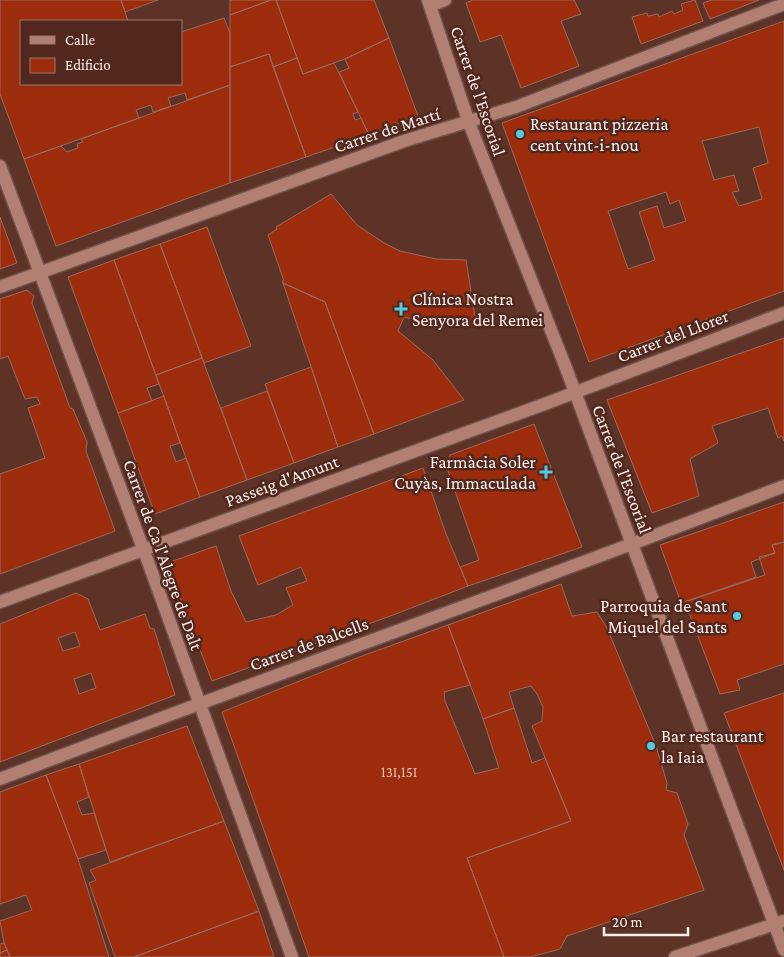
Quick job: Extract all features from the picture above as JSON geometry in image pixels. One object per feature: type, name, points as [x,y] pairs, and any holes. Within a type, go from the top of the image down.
[{"type":"street","points":[[429,3],[445,0]]},
{"type":"street","name":"Carrer de l'Escorial","points":[[429,3],[469,123],[575,391],[632,544],[779,923],[784,950]]},
{"type":"street","name":"Carrer de Martí","points":[[0,287],[407,140],[469,123],[784,4]]},
{"type":"street","name":"Carrer de Ca l'Alegre de Dalt","points":[[0,166],[144,550],[292,957]]},
{"type":"street","name":"Carrer del Llorer","points":[[575,391],[784,312]]},
{"type":"street","name":"Passeig d'Amunt","points":[[0,602],[575,391]]},
{"type":"street","name":"Carrer de Balcells","points":[[0,780],[199,703],[632,544],[784,486]]},
{"type":"street","points":[[675,957],[779,923]]},
{"type":"building","points":[[0,0],[121,0],[128,20],[20,20],[20,85],[182,85],[182,32],[224,18],[230,33],[230,85],[187,100],[185,93],[168,98],[171,106],[153,112],[151,105],[136,110],[139,118],[24,159],[0,94]]},
{"type":"building","points":[[121,0],[158,0],[125,12]]},
{"type":"building","points":[[230,0],[271,0],[230,15]]},
{"type":"building","points":[[271,0],[276,0],[297,58],[273,67],[269,54],[230,67],[230,15]]},
{"type":"building","points":[[276,0],[374,0],[389,38],[345,59],[303,74]]},
{"type":"building","points":[[473,0],[574,0],[581,14],[561,21],[579,66],[521,88],[501,35],[480,42],[466,3]]},
{"type":"building","points":[[695,0],[703,21],[641,44],[632,17],[647,13],[648,16],[658,14],[659,17],[672,11],[674,14],[683,10],[681,4]]},
{"type":"building","points":[[712,0],[759,0],[710,19],[703,3]]},
{"type":"building","points":[[784,21],[784,291],[589,362],[502,123]],"holes":[[[759,127],[768,163],[753,168],[762,199],[739,206],[732,192],[739,191],[734,175],[714,180],[702,141]],[[666,192],[670,204],[679,200],[686,221],[664,228],[657,206],[639,212],[655,260],[628,269],[608,211]]]},
{"type":"building","points":[[389,38],[418,116],[369,135],[339,72],[349,68],[345,59]]},
{"type":"building","points":[[269,54],[306,157],[230,183],[230,67]]},
{"type":"building","points":[[297,58],[303,74],[334,63],[358,112],[353,114],[355,120],[361,118],[369,135],[306,157],[273,67]]},
{"type":"building","points":[[230,85],[230,183],[56,246],[24,159],[61,146],[67,152],[78,148],[77,144],[83,142],[81,139]]},
{"type":"building","name":"Clínica Nostra Senyora del Remei","points":[[331,194],[357,225],[400,251],[436,259],[466,260],[476,323],[437,324],[404,317],[398,331],[433,360],[464,400],[374,434],[325,302],[283,283],[282,281],[284,281],[268,235],[277,229],[276,227]]},
{"type":"building","points":[[0,217],[17,263],[0,269]]},
{"type":"building","points":[[207,227],[251,346],[204,363],[160,244]]},
{"type":"building","points":[[160,244],[202,358],[156,375],[114,260]]},
{"type":"building","points":[[114,260],[159,384],[147,388],[152,401],[118,413],[68,277]]},
{"type":"building","points":[[283,283],[325,302],[374,434],[338,447]]},
{"type":"building","points":[[27,290],[34,296],[32,303],[70,408],[73,409],[87,442],[86,451],[115,531],[0,574],[0,474],[45,458],[28,408],[40,404],[37,397],[25,399],[8,356],[0,359],[0,299]]},
{"type":"building","points":[[784,338],[784,441],[782,436],[778,438],[768,408],[712,426],[718,443],[690,459],[699,496],[652,513],[607,400]]},
{"type":"building","points":[[202,358],[247,480],[200,497],[156,375]]},
{"type":"building","points":[[311,367],[338,447],[294,463],[265,384]]},
{"type":"building","points":[[267,391],[294,463],[247,480],[221,408]]},
{"type":"building","points":[[164,396],[180,443],[170,446],[176,462],[186,458],[200,497],[155,514],[118,413]]},
{"type":"building","points":[[534,424],[582,547],[468,586],[460,567],[479,560],[447,468],[450,455]]},
{"type":"building","points":[[423,468],[446,534],[468,586],[212,681],[167,563],[216,546],[231,591],[246,622],[276,615],[293,605],[286,588],[307,581],[301,567],[258,585],[239,536]]},
{"type":"building","points":[[784,502],[784,542],[772,545],[775,553],[751,562],[756,577],[681,603],[660,545]]},
{"type":"building","name":"Parroquia de Sant Miquel del Sants","points":[[784,542],[784,664],[737,680],[740,690],[720,694],[685,602],[765,575],[759,557],[775,553],[772,545]]},
{"type":"building","points":[[561,584],[572,616],[597,612],[607,628],[656,746],[667,783],[666,790],[677,793],[688,824],[684,835],[704,890],[567,936],[560,949],[530,957],[504,957],[467,858],[571,821],[532,726],[542,721],[543,707],[537,694],[531,686],[509,692],[514,708],[483,719],[448,625]]},
{"type":"building","points":[[76,593],[88,599],[100,630],[145,614],[150,628],[154,629],[175,695],[0,762],[0,624]],"holes":[[[75,632],[80,646],[63,651],[58,638]],[[91,673],[96,688],[79,694],[74,679]]]},
{"type":"building","points":[[448,625],[470,685],[444,692],[445,701],[475,774],[499,768],[483,719],[514,708],[532,763],[545,758],[571,821],[467,858],[504,957],[309,957],[222,712],[362,656]]},
{"type":"building","points":[[784,693],[784,870],[724,713]]},
{"type":"building","points":[[187,726],[224,821],[110,862],[79,764]]},
{"type":"building","points":[[79,764],[89,797],[77,802],[82,815],[94,813],[106,850],[78,859],[46,775]]},
{"type":"building","points":[[46,775],[78,859],[109,957],[10,957],[4,943],[0,921],[32,910],[26,895],[0,904],[0,792]]},
{"type":"building","points":[[224,821],[259,911],[134,957],[115,957],[89,883],[96,880],[90,870]]},
{"type":"building","points":[[259,911],[274,957],[134,957]]},
{"type":"building","points":[[4,943],[7,950],[0,953],[0,944]]},
{"type":"building","points":[[7,950],[10,957],[0,957],[0,953]]},
{"type":"place","name":"Restaurant pizzeria cent vint-i-nou","points":[[520,134]]},
{"type":"place","name":"Clínica Nostra Senyora del Remei","points":[[401,309]]},
{"type":"place","name":"Farmàcia Soler Cuyàs, Immaculada","points":[[546,472]]},
{"type":"place","name":"Parroquia de Sant Miquel del Sants","points":[[737,616]]},
{"type":"place","name":"Bar restaurant la Iaia","points":[[651,746]]}]
